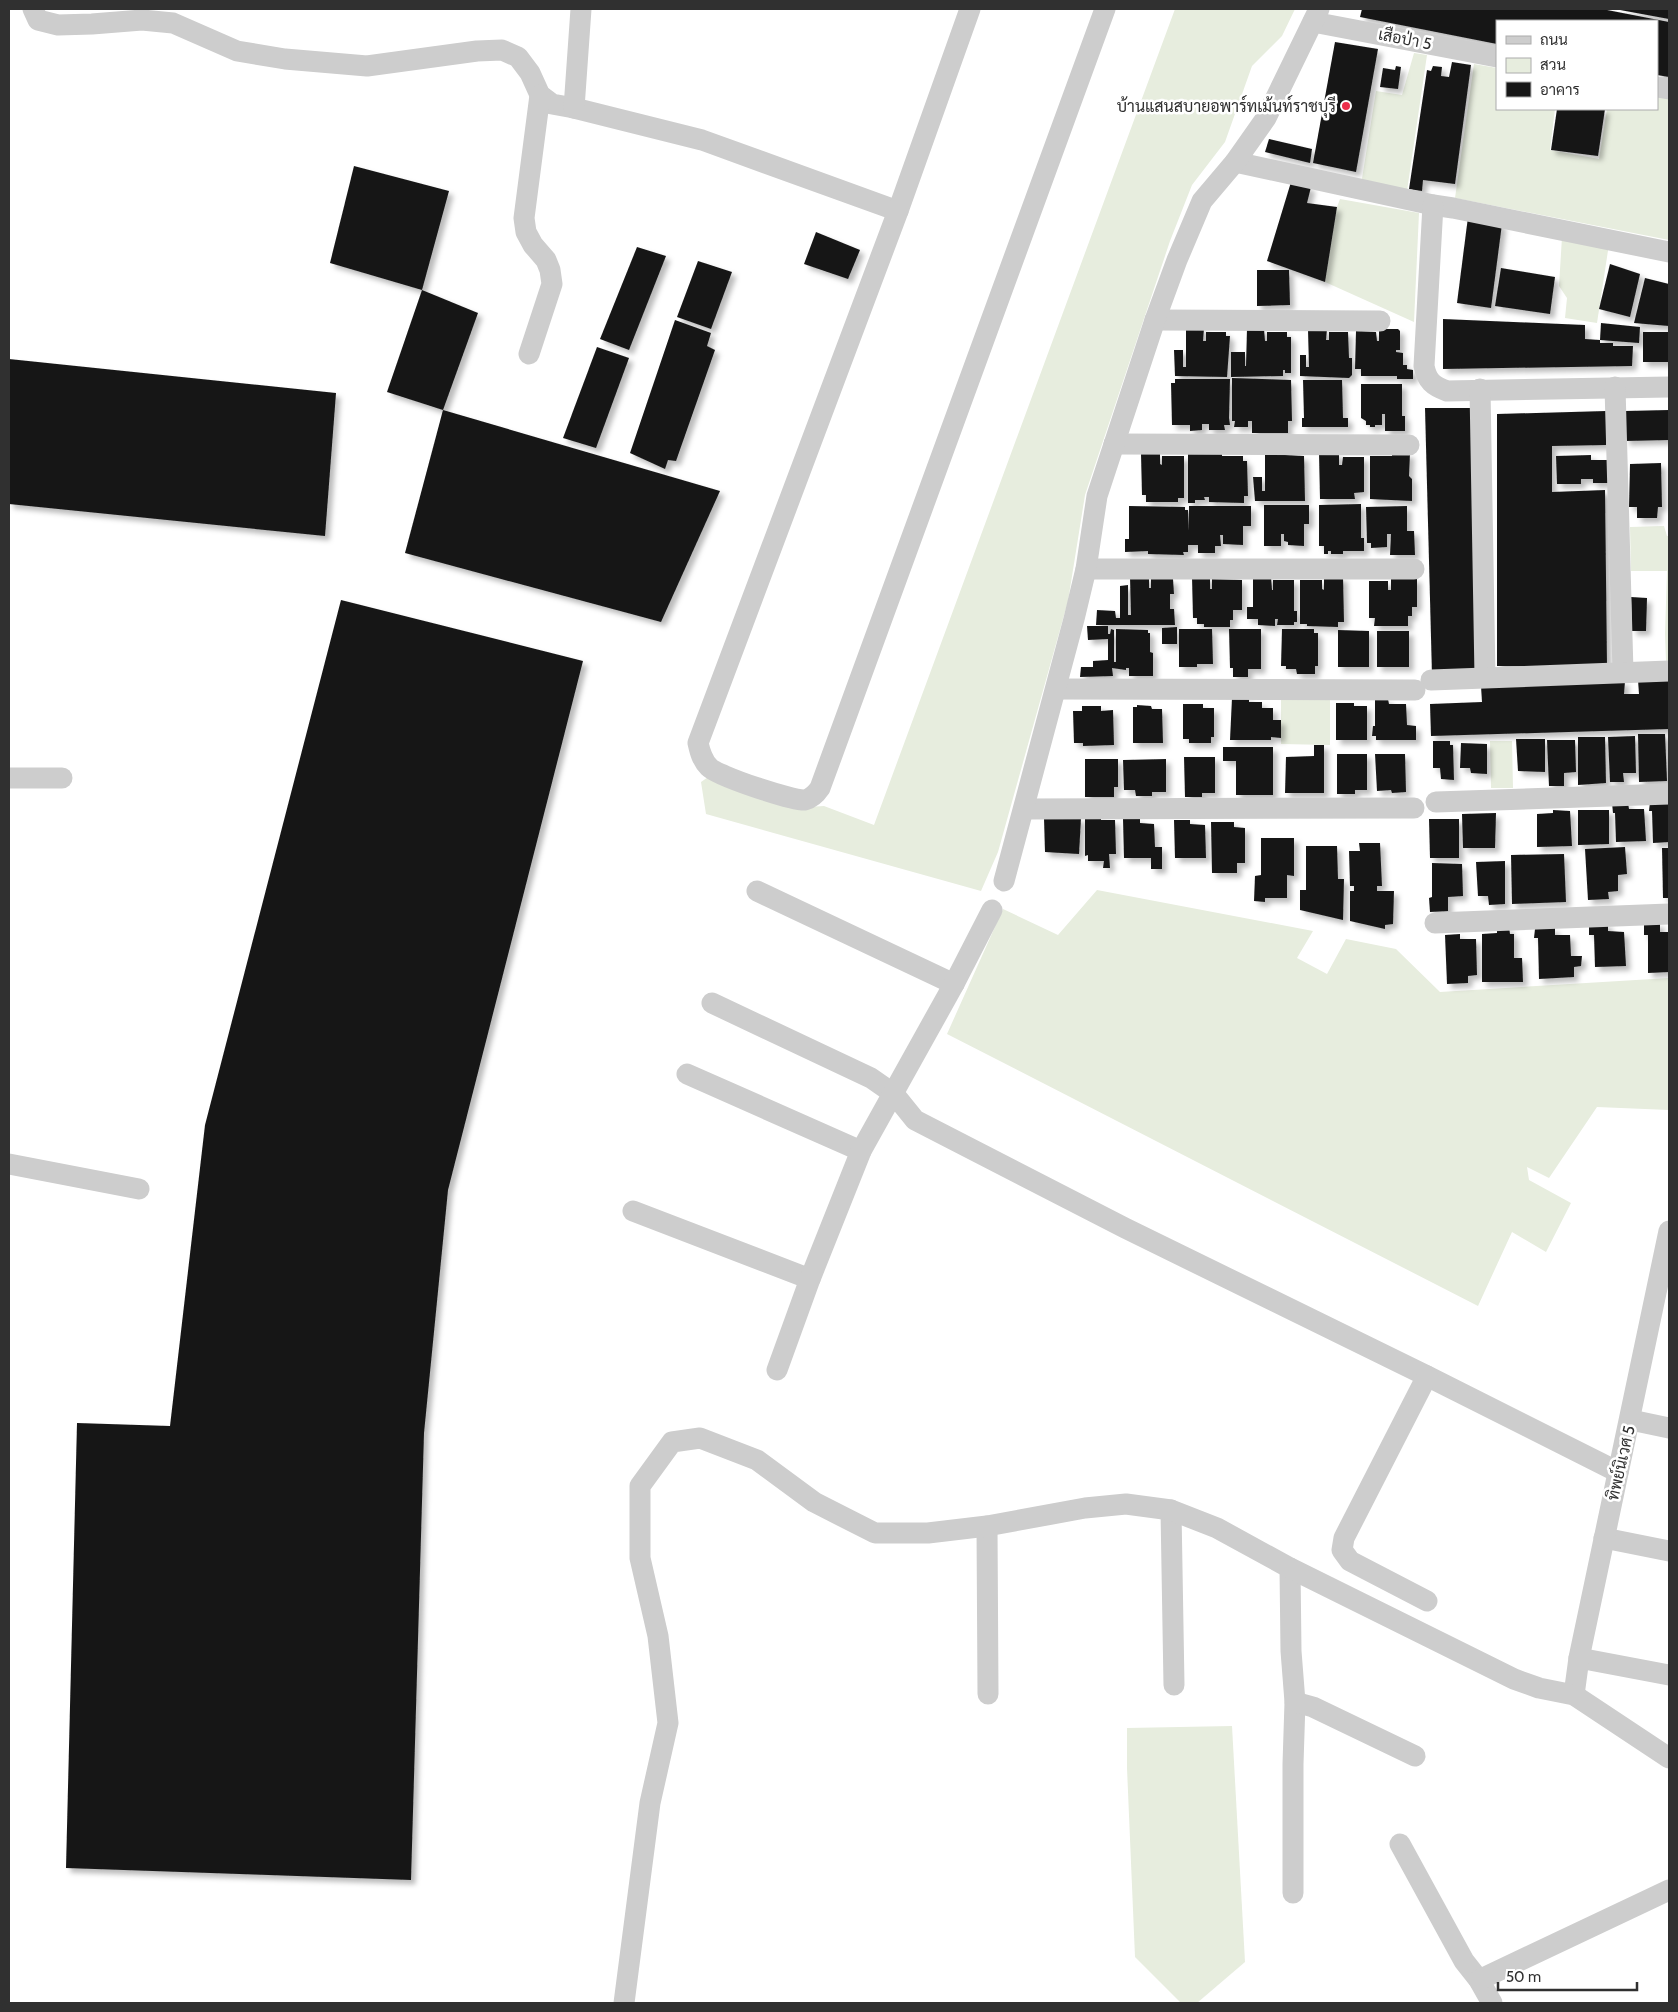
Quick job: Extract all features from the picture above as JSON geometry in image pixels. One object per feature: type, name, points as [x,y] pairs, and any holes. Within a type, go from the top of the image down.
[{"type":"street","points":[[33,9],[38,20],[58,25],[142,20],[173,23],[237,51],[285,59],[367,66],[477,51],[502,50],[518,57],[530,73],[540,95],[552,104],[702,140],[898,211]]},
{"type":"street","points":[[574,108],[581,9]]},
{"type":"street","points":[[970,9],[898,211],[698,743],[702,759],[711,769],[782,797],[805,800],[815,796],[820,788],[1105,9]]},
{"type":"street","points":[[1004,881],[1056,690],[1086,569],[1097,496],[1155,320],[1202,200],[1235,162],[1266,118],[1316,15]]},
{"type":"street","name":"เสือป่า 5","points":[[1316,15],[1496,57]]},
{"type":"street","points":[[529,354],[552,284],[546,260],[533,245],[526,232],[524,218],[540,95]]},
{"type":"street","points":[[1235,162],[1433,205],[1669,252]]},
{"type":"street","points":[[1433,205],[1424,366],[1426,378],[1434,386],[1447,391],[1669,387]]},
{"type":"street","points":[[1155,320],[1380,321]]},
{"type":"street","points":[[1615,387],[1623,672]]},
{"type":"street","points":[[1480,389],[1484,677]]},
{"type":"street","points":[[1114,444],[1409,445]]},
{"type":"street","points":[[1086,569],[1414,569]]},
{"type":"street","points":[[1056,690],[1423,685],[1484,677],[1669,671]]},
{"type":"street","points":[[9,778],[62,778]]},
{"type":"street","points":[[1436,802],[1669,794]]},
{"type":"street","points":[[1024,810],[1414,808]]},
{"type":"street","points":[[758,891],[954,984]]},
{"type":"street","points":[[777,1370],[810,1279],[861,1151],[954,984],[992,910]]},
{"type":"street","points":[[1435,923],[1669,914]]},
{"type":"street","points":[[712,1003],[871,1078],[894,1094],[915,1120],[1125,1228],[1618,1472]]},
{"type":"street","points":[[687,1074],[861,1151]]},
{"type":"street","points":[[9,1164],[139,1188]]},
{"type":"street","points":[[633,1211],[810,1279]]},
{"type":"street","name":"ทิพย์นิเวศ 5","points":[[1574,1695],[1579,1658],[1618,1472],[1662,1302],[1669,1231]]},
{"type":"street","points":[[1427,1376],[1344,1538],[1342,1550],[1350,1561],[1427,1601]]},
{"type":"street","points":[[1630,1420],[1669,1428]]},
{"type":"street","points":[[624,2003],[650,1803],[668,1723],[658,1636],[640,1558],[640,1486],[672,1442],[700,1438],[757,1460],[814,1502],[875,1533],[928,1533],[987,1526],[1084,1508],[1126,1504],[1171,1510],[1217,1528],[1290,1568],[1514,1679],[1539,1688],[1574,1695],[1669,1758]]},
{"type":"street","points":[[1171,1510],[1174,1685]]},
{"type":"street","points":[[987,1526],[988,1694]]},
{"type":"street","points":[[1604,1538],[1669,1551]]},
{"type":"street","points":[[1290,1568],[1290,1651],[1295,1702],[1293,1893]]},
{"type":"street","points":[[1579,1658],[1669,1675]]},
{"type":"street","points":[[1295,1702],[1313,1707],[1416,1756]]},
{"type":"street","points":[[1400,1844],[1464,1961],[1492,2003]]},
{"type":"street","points":[[1478,1980],[1669,1890]]},
{"type":"green space","points":[[1175,9],[1295,9],[1282,36],[1252,66],[1225,142],[1192,185],[1170,241],[1085,495],[1068,601],[998,852],[981,891],[706,814],[701,782],[711,775],[808,807],[824,806],[874,825]]},
{"type":"green space","points":[[1414,53],[1427,55],[1407,191],[1361,185],[1376,91],[1402,95]]},
{"type":"green space","points":[[1474,64],[1496,68],[1496,110],[1555,110],[1550,150],[1599,159],[1607,110],[1658,110],[1658,96],[1669,98],[1669,240],[1455,198]]},
{"type":"green space","points":[[1340,199],[1419,213],[1414,322],[1325,282],[1337,207]]},
{"type":"green space","points":[[1562,237],[1609,244],[1597,323],[1565,318],[1567,298],[1559,286]]},
{"type":"green space","points":[[1664,526],[1667,536],[1669,536],[1669,661],[1666,661],[1665,634],[1667,571],[1631,571],[1630,527]]},
{"type":"green space","points":[[1281,697],[1330,697],[1330,745],[1281,744]]},
{"type":"green space","points":[[1490,741],[1512,741],[1513,788],[1491,788]]},
{"type":"green space","points":[[1097,890],[1313,931],[1297,958],[1327,974],[1346,939],[1396,949],[1440,992],[1669,978],[1669,1110],[1597,1107],[1549,1178],[1527,1167],[1529,1180],[1571,1203],[1546,1252],[1512,1232],[1478,1306],[947,1034],[1003,909],[1058,935]]},
{"type":"green space","points":[[1232,1726],[1245,1962],[1197,2003],[1181,2003],[1135,1957],[1127,1728]]},
{"type":"building","points":[[1362,9],[1602,9],[1669,22],[1669,77],[1658,75],[1658,20],[1496,20],[1496,44],[1360,17]]},
{"type":"building","points":[[1669,9],[1669,19],[1620,10]]},
{"type":"building","name":"บ้านแสนสบายอพาร์ทเม้นท์ราชบุรี","points":[[1335,42],[1378,49],[1356,172],[1313,163]]},
{"type":"building","points":[[1452,62],[1471,65],[1455,184],[1423,180],[1422,191],[1409,189],[1427,70],[1431,71],[1433,66],[1442,67],[1441,76],[1449,77]]},
{"type":"building","points":[[1396,66],[1401,67],[1398,89],[1380,87],[1383,68],[1395,70]]},
{"type":"building","points":[[1557,110],[1605,110],[1598,156],[1551,150]]},
{"type":"building","points":[[1269,139],[1312,149],[1310,163],[1265,152]]},
{"type":"building","points":[[354,166],[449,191],[422,290],[330,263]]},
{"type":"building","points":[[1291,182],[1311,187],[1307,203],[1337,207],[1325,282],[1267,261]]},
{"type":"building","points":[[1468,217],[1502,224],[1491,308],[1457,303]]},
{"type":"building","points":[[816,232],[860,250],[848,279],[804,264]]},
{"type":"building","points":[[637,247],[666,256],[629,350],[600,339]]},
{"type":"building","points":[[698,261],[732,272],[711,329],[677,317]]},
{"type":"building","points":[[1610,264],[1640,274],[1630,317],[1599,309]]},
{"type":"building","points":[[1501,268],[1555,277],[1550,314],[1495,306]]},
{"type":"building","points":[[1257,270],[1289,270],[1290,305],[1257,306]]},
{"type":"building","points":[[1645,278],[1669,284],[1669,326],[1634,323]]},
{"type":"building","points":[[422,290],[478,313],[443,410],[387,392]]},
{"type":"building","points":[[1443,319],[1585,325],[1585,339],[1600,340],[1600,343],[1613,343],[1613,346],[1633,346],[1632,366],[1443,369]]},
{"type":"building","points":[[675,320],[711,333],[707,346],[715,350],[676,461],[668,460],[665,469],[630,453]]},
{"type":"building","points":[[1601,323],[1640,327],[1639,343],[1600,340]]},
{"type":"building","points":[[1186,328],[1204,328],[1203,341],[1206,341],[1206,332],[1226,332],[1226,336],[1230,336],[1227,377],[1175,376],[1174,350],[1183,350],[1183,367],[1186,367]]},
{"type":"building","points":[[1247,329],[1264,329],[1265,341],[1267,341],[1267,332],[1287,332],[1287,337],[1291,337],[1291,373],[1285,373],[1285,370],[1283,370],[1283,376],[1231,377],[1231,352],[1245,352],[1246,366]]},
{"type":"building","points":[[1327,329],[1326,340],[1329,340],[1329,332],[1348,332],[1349,358],[1352,358],[1352,375],[1349,378],[1300,376],[1300,355],[1306,355],[1306,367],[1309,367],[1308,330]]},
{"type":"building","points":[[1379,329],[1398,329],[1400,331],[1400,350],[1396,350],[1396,352],[1403,353],[1403,365],[1407,365],[1407,369],[1413,370],[1413,379],[1397,379],[1397,376],[1361,376],[1361,369],[1355,369],[1356,331],[1376,332],[1377,341],[1379,341]]},
{"type":"building","points":[[1643,332],[1669,332],[1669,362],[1643,362]]},
{"type":"building","points":[[597,347],[629,358],[596,448],[563,438]]},
{"type":"building","points":[[9,359],[336,393],[325,536],[9,504]]},
{"type":"building","points":[[1232,378],[1291,380],[1292,421],[1288,421],[1288,433],[1252,433],[1252,421],[1248,421],[1248,427],[1234,427],[1235,421],[1232,421]]},
{"type":"building","points":[[1175,379],[1230,379],[1230,425],[1224,425],[1225,430],[1209,430],[1209,424],[1202,424],[1202,430],[1190,431],[1190,425],[1172,425],[1171,383],[1175,383]]},
{"type":"building","points":[[1303,380],[1342,380],[1343,418],[1348,418],[1348,427],[1302,427],[1302,418],[1304,418]]},
{"type":"building","points":[[1361,384],[1402,384],[1402,416],[1405,416],[1405,431],[1385,431],[1385,414],[1382,414],[1382,425],[1370,427],[1370,425],[1366,425],[1366,421],[1361,418]]},
{"type":"building","points":[[1425,408],[1473,408],[1478,673],[1432,675]]},
{"type":"building","points":[[443,410],[720,491],[661,622],[405,553]]},
{"type":"building","points":[[1669,410],[1669,440],[1625,441],[1625,411]]},
{"type":"building","points":[[1606,411],[1606,445],[1552,446],[1552,492],[1605,490],[1607,666],[1497,666],[1497,414]]},
{"type":"building","points":[[1285,452],[1285,455],[1304,456],[1305,501],[1255,501],[1253,477],[1262,477],[1262,491],[1265,491],[1265,453]]},
{"type":"building","points":[[1188,453],[1222,453],[1222,456],[1243,456],[1243,461],[1247,461],[1248,496],[1244,496],[1244,503],[1209,502],[1209,497],[1204,497],[1205,500],[1195,500],[1195,503],[1188,503]]},
{"type":"building","points":[[1319,453],[1339,453],[1339,465],[1342,465],[1343,457],[1364,457],[1364,492],[1354,493],[1355,499],[1320,499]]},
{"type":"building","points":[[1410,453],[1409,476],[1412,479],[1412,501],[1370,499],[1370,456],[1392,456],[1392,454]]},
{"type":"building","points":[[1141,454],[1160,454],[1160,464],[1162,465],[1162,456],[1184,456],[1184,498],[1178,498],[1178,502],[1146,502],[1146,495],[1142,495]]},
{"type":"building","points":[[1591,455],[1591,460],[1609,460],[1610,483],[1593,483],[1593,479],[1581,479],[1581,484],[1557,484],[1556,456]]},
{"type":"building","points":[[1661,463],[1662,507],[1658,507],[1657,518],[1637,518],[1637,507],[1629,507],[1630,464]]},
{"type":"building","points":[[1361,504],[1361,538],[1364,538],[1364,551],[1343,551],[1343,554],[1331,554],[1331,551],[1328,551],[1328,554],[1324,554],[1324,546],[1319,546],[1319,505]]},
{"type":"building","points":[[1264,505],[1309,505],[1309,524],[1304,524],[1304,546],[1288,545],[1288,542],[1284,541],[1284,534],[1281,534],[1281,546],[1264,546]]},
{"type":"building","points":[[1129,506],[1185,507],[1185,510],[1188,510],[1189,531],[1189,506],[1251,506],[1251,526],[1243,526],[1243,545],[1223,544],[1223,535],[1220,535],[1221,546],[1215,546],[1215,553],[1198,553],[1198,545],[1188,545],[1188,552],[1183,552],[1184,555],[1148,554],[1148,551],[1125,552],[1125,539],[1129,539]]},
{"type":"building","points":[[1407,506],[1407,531],[1414,531],[1415,555],[1390,555],[1391,534],[1387,534],[1387,547],[1371,548],[1371,543],[1367,543],[1366,507]]},
{"type":"building","points":[[1130,577],[1149,577],[1149,588],[1151,588],[1151,579],[1173,579],[1174,594],[1170,594],[1170,609],[1174,609],[1175,625],[1096,625],[1097,610],[1115,611],[1116,618],[1120,618],[1120,586],[1128,585],[1128,615],[1131,615]]},
{"type":"building","points":[[1192,577],[1210,577],[1210,589],[1212,589],[1212,579],[1242,580],[1242,610],[1233,610],[1233,620],[1230,620],[1230,627],[1204,627],[1204,624],[1197,624],[1197,618],[1193,618]]},
{"type":"building","points":[[1253,577],[1271,577],[1272,590],[1273,580],[1294,580],[1294,611],[1297,611],[1297,622],[1294,622],[1294,625],[1277,625],[1278,619],[1275,619],[1275,626],[1258,625],[1258,619],[1247,619],[1247,607],[1253,607]]},
{"type":"building","points":[[1324,577],[1343,577],[1344,622],[1338,622],[1338,627],[1300,624],[1300,580],[1322,580],[1322,589],[1324,590]]},
{"type":"building","points":[[1391,578],[1417,578],[1417,607],[1412,607],[1412,616],[1408,616],[1408,626],[1374,626],[1375,618],[1369,618],[1369,581],[1388,581],[1388,590],[1391,590]]},
{"type":"building","points":[[1631,597],[1647,598],[1646,631],[1632,631]]},
{"type":"building","points":[[341,600],[583,661],[448,1190],[424,1433],[411,1880],[66,1868],[77,1423],[170,1426],[205,1125]]},
{"type":"building","points":[[1087,626],[1108,626],[1108,634],[1110,634],[1111,629],[1114,630],[1114,662],[1116,662],[1116,629],[1148,630],[1148,633],[1150,633],[1150,652],[1153,653],[1153,676],[1129,676],[1129,668],[1126,668],[1126,670],[1112,668],[1113,676],[1080,677],[1081,667],[1093,667],[1093,661],[1108,660],[1108,639],[1088,640]]},
{"type":"building","points":[[1177,627],[1177,644],[1162,644],[1162,628]]},
{"type":"building","points":[[1179,629],[1212,629],[1213,664],[1197,664],[1197,667],[1179,667]]},
{"type":"building","points":[[1229,629],[1261,629],[1261,669],[1248,669],[1248,677],[1233,677],[1233,668],[1230,668]]},
{"type":"building","points":[[1282,629],[1314,629],[1314,633],[1318,633],[1318,666],[1315,666],[1315,674],[1297,674],[1296,669],[1286,669],[1286,666],[1281,666]]},
{"type":"building","points":[[1338,630],[1369,631],[1369,667],[1338,667]]},
{"type":"building","points":[[1377,631],[1409,631],[1409,667],[1377,667]]},
{"type":"building","points":[[1669,679],[1669,729],[1431,736],[1430,704],[1482,702],[1481,686],[1625,681],[1624,694],[1639,694],[1638,680]]},
{"type":"building","points":[[1232,698],[1249,698],[1249,702],[1262,702],[1262,708],[1273,708],[1273,720],[1281,720],[1281,738],[1271,737],[1271,740],[1230,740]]},
{"type":"building","points":[[1375,699],[1388,699],[1389,704],[1406,704],[1407,725],[1416,726],[1416,740],[1376,740],[1376,736],[1372,736],[1373,726],[1375,726]]},
{"type":"building","points":[[1336,703],[1354,703],[1354,706],[1367,706],[1367,740],[1336,740]]},
{"type":"building","points":[[1183,704],[1203,704],[1203,708],[1214,708],[1214,737],[1211,737],[1211,743],[1189,743],[1189,739],[1183,739]]},
{"type":"building","points":[[1137,705],[1151,706],[1152,709],[1162,709],[1163,743],[1133,743],[1133,707],[1137,707]]},
{"type":"building","points":[[1082,706],[1101,706],[1101,711],[1113,710],[1114,745],[1083,746],[1083,743],[1074,743],[1073,711],[1082,711]]},
{"type":"building","points":[[1638,734],[1665,734],[1667,781],[1639,782]]},
{"type":"building","points":[[1635,736],[1636,773],[1623,773],[1624,782],[1610,782],[1608,737]]},
{"type":"building","points":[[1578,737],[1605,737],[1606,783],[1578,785]]},
{"type":"building","points":[[1516,739],[1545,739],[1545,772],[1518,771]]},
{"type":"building","points":[[1547,740],[1575,740],[1576,772],[1564,773],[1564,786],[1549,786]]},
{"type":"building","points":[[1433,741],[1450,741],[1450,745],[1453,745],[1454,780],[1441,779],[1440,768],[1433,768]]},
{"type":"building","points":[[1461,743],[1487,744],[1487,774],[1471,773],[1470,768],[1460,768]]},
{"type":"building","points":[[1314,745],[1324,745],[1324,793],[1285,793],[1286,757],[1314,756]]},
{"type":"building","points":[[1223,747],[1273,747],[1273,795],[1236,795],[1236,761],[1223,761]]},
{"type":"building","points":[[1337,754],[1367,754],[1367,790],[1355,790],[1355,794],[1337,794]]},
{"type":"building","points":[[1375,754],[1405,754],[1406,792],[1377,791]]},
{"type":"building","points":[[1184,757],[1215,757],[1215,793],[1202,793],[1202,797],[1185,797]]},
{"type":"building","points":[[1085,759],[1118,759],[1118,787],[1114,787],[1114,797],[1085,797]]},
{"type":"building","points":[[1166,759],[1166,792],[1152,792],[1152,796],[1136,796],[1135,790],[1124,790],[1123,760]]},
{"type":"building","points":[[1650,802],[1668,802],[1669,842],[1653,843],[1652,811],[1649,811]]},
{"type":"building","points":[[1612,803],[1628,803],[1629,809],[1644,809],[1646,841],[1616,842],[1615,813],[1613,813]]},
{"type":"building","points":[[1553,810],[1570,811],[1572,846],[1537,847],[1537,814],[1553,813]]},
{"type":"building","points":[[1578,810],[1609,810],[1609,844],[1578,845]]},
{"type":"building","points":[[1496,813],[1495,848],[1463,848],[1462,814]]},
{"type":"building","points":[[1085,817],[1101,817],[1101,820],[1115,820],[1116,854],[1109,854],[1110,868],[1103,868],[1104,861],[1088,861],[1088,855],[1085,856]]},
{"type":"building","points":[[1044,818],[1081,818],[1079,854],[1045,852]]},
{"type":"building","points":[[1123,819],[1140,819],[1140,823],[1154,824],[1155,847],[1162,847],[1162,869],[1151,869],[1151,858],[1124,858]]},
{"type":"building","points":[[1429,819],[1459,819],[1459,858],[1430,858]]},
{"type":"building","points":[[1174,820],[1190,820],[1190,824],[1205,825],[1206,858],[1175,858]]},
{"type":"building","points":[[1211,822],[1234,822],[1234,827],[1245,828],[1245,863],[1237,863],[1237,873],[1212,873]]},
{"type":"building","points":[[1261,838],[1294,838],[1294,876],[1287,875],[1287,898],[1265,898],[1265,902],[1254,901],[1255,876],[1261,875]]},
{"type":"building","points":[[1359,843],[1380,843],[1382,886],[1377,886],[1377,891],[1394,891],[1393,924],[1385,925],[1385,929],[1350,921],[1350,891],[1354,891],[1354,886],[1350,886],[1349,851],[1360,851]]},
{"type":"building","points":[[1306,846],[1337,846],[1338,879],[1344,879],[1343,920],[1300,910],[1300,890],[1306,890]]},
{"type":"building","points":[[1625,847],[1627,874],[1618,875],[1618,891],[1608,892],[1609,899],[1588,900],[1585,849]]},
{"type":"building","points":[[1662,848],[1669,848],[1669,898],[1663,898]]},
{"type":"building","points":[[1564,854],[1566,902],[1512,904],[1511,855]]},
{"type":"building","points":[[1505,861],[1505,904],[1489,905],[1488,896],[1478,896],[1476,862]]},
{"type":"building","points":[[1432,863],[1462,864],[1463,896],[1448,897],[1448,911],[1430,912],[1429,898],[1432,897]]},
{"type":"building","points":[[1608,923],[1608,931],[1624,932],[1626,966],[1595,967],[1594,935],[1589,935],[1589,924]]},
{"type":"building","points":[[1644,923],[1660,923],[1660,932],[1669,932],[1669,972],[1648,973],[1648,935],[1644,935]]},
{"type":"building","points":[[1509,927],[1510,934],[1514,934],[1514,958],[1522,958],[1523,982],[1482,982],[1482,934],[1497,933],[1497,928]]},
{"type":"building","points":[[1555,928],[1555,935],[1570,935],[1571,956],[1582,956],[1581,966],[1574,967],[1574,977],[1539,979],[1538,938],[1534,938],[1535,929]]},
{"type":"building","points":[[1460,934],[1460,939],[1476,939],[1477,975],[1468,976],[1468,983],[1447,984],[1445,935]]},
{"type":"place","name":"บ้านแสนสบายอพาร์ทเม้นท์ราชบุรี","points":[[1346,106]]}]
